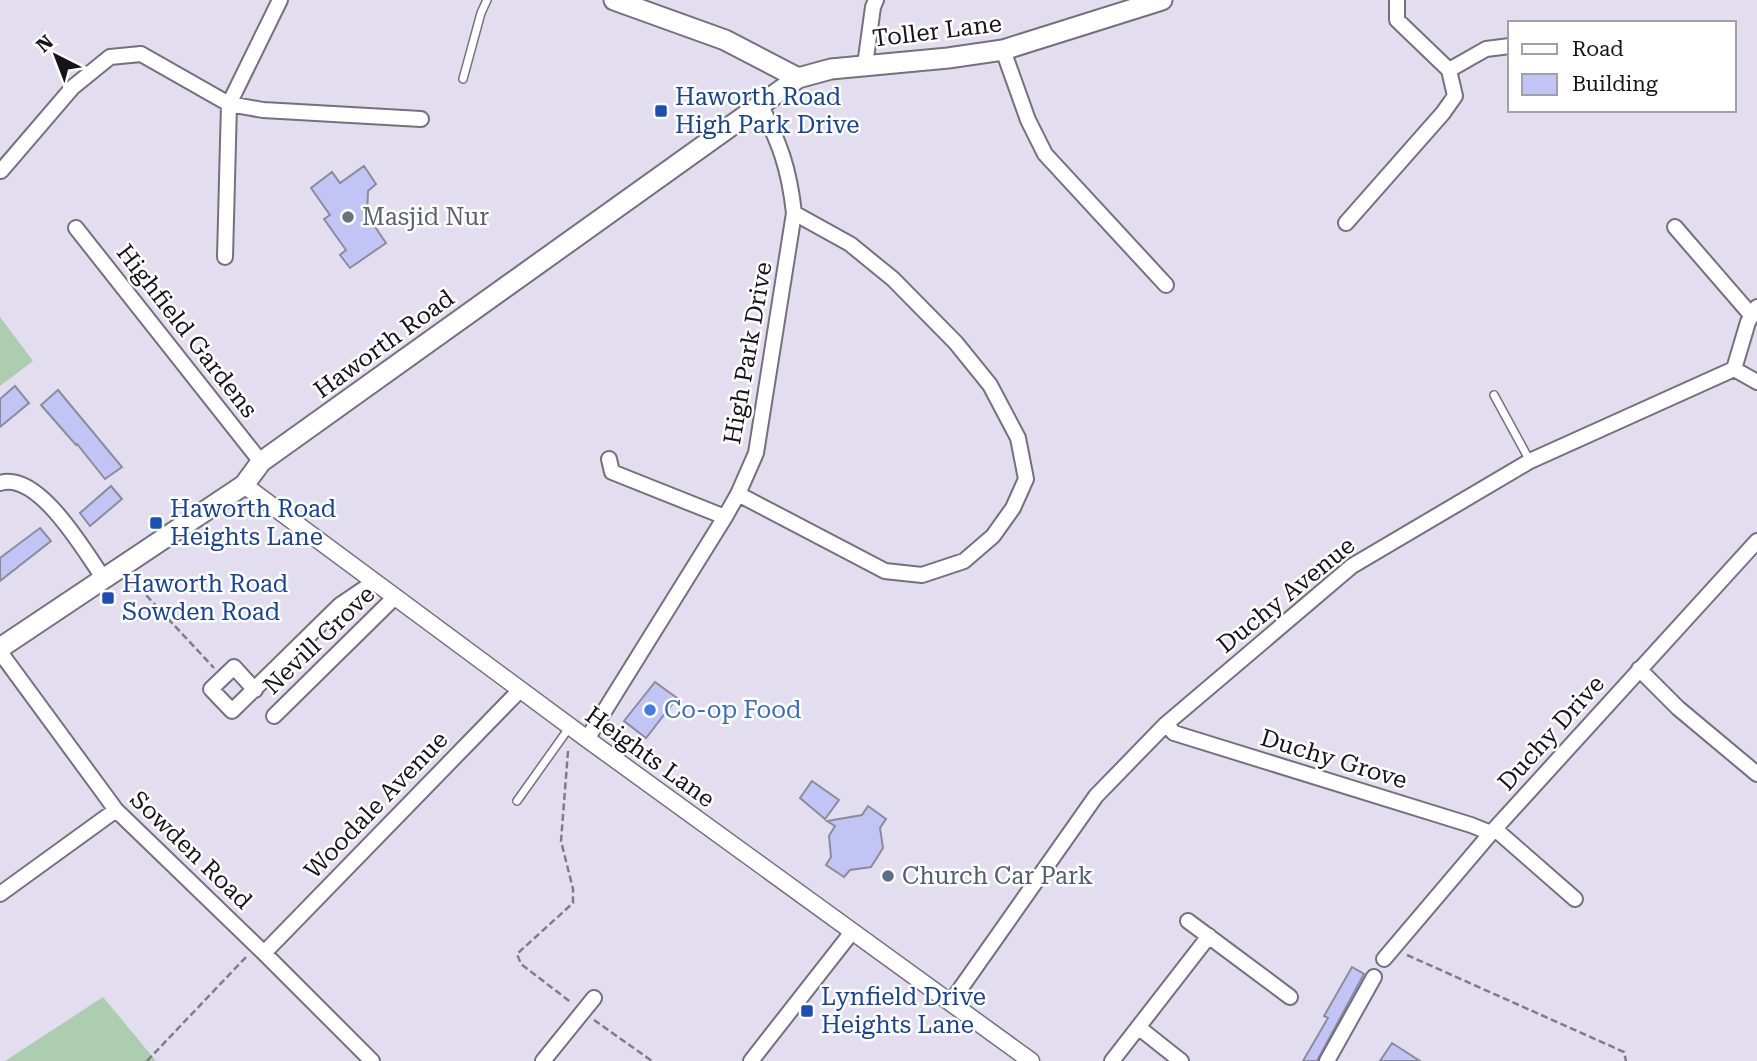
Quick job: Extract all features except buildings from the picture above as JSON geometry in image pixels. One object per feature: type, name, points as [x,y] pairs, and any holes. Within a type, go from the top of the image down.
[{"type":"main road","points":[[614,0],[725,40],[798,78]]},
{"type":"main road","name":"Toller Lane","points":[[798,78],[831,68],[948,58],[1003,50],[1162,0]]},
{"type":"main road","name":"Haworth Road","points":[[0,650],[244,485],[261,462],[798,78]]},
{"type":"street","points":[[225,257],[229,104],[280,0]]},
{"type":"street","points":[[865,65],[876,0]]},
{"type":"street","points":[[1346,223],[1455,96],[1449,70],[1397,20],[1397,0]]},
{"type":"street","points":[[1449,70],[1486,49],[1508,46]]},
{"type":"street","points":[[1003,50],[1028,120],[1045,154],[1167,285]]},
{"type":"street","points":[[1,171],[72,87],[110,57],[141,54],[229,104],[263,110],[421,119]]},
{"type":"street","name":"High Park Drive","points":[[587,739],[725,517],[756,453],[794,213],[790,179],[779,143],[760,104]]},
{"type":"street","points":[[738,494],[885,570],[922,575],[964,561],[993,536],[1013,508],[1026,479],[1018,438],[990,385],[956,343],[893,279],[850,244],[794,213]]},
{"type":"street","points":[[1675,226],[1754,311],[1734,369],[1757,383]]},
{"type":"street","name":"Highfield Gardens","points":[[76,228],[261,462]]},
{"type":"street","name":"Duchy Avenue","points":[[951,1002],[1096,796],[1166,724],[1352,566],[1530,461],[1734,369]]},
{"type":"street","points":[[609,459],[612,472],[725,517]]},
{"type":"street","points":[[0,482],[24,486],[45,499],[113,573]]},
{"type":"street","name":"Heights Lane","points":[[244,485],[520,690],[1031,1061]]},
{"type":"street","name":"Duchy Drive","points":[[1389,954],[1493,831],[1757,541]]},
{"type":"street","points":[[255,690],[234,667],[211,690],[232,711],[255,690],[340,605],[374,582]]},
{"type":"street","name":"Nevill Grove","points":[[274,716],[395,597]]},
{"type":"street","name":"Sowden Road","points":[[0,650],[116,810],[372,1061]]},
{"type":"street","points":[[1639,669],[1678,708],[1757,774]]},
{"type":"street","name":"Woodale Avenue","points":[[260,949],[520,690]]},
{"type":"street","name":"Duchy Grove","points":[[1166,724],[1174,733],[1493,831]]},
{"type":"street","points":[[0,894],[116,810]]},
{"type":"street","points":[[1493,831],[1576,899]]},
{"type":"street","points":[[1188,921],[1290,997]]},
{"type":"street","points":[[751,1061],[852,932]]},
{"type":"street","points":[[1112,1061],[1209,936]]},
{"type":"street","points":[[1327,1061],[1374,977]]},
{"type":"street","points":[[543,1061],[594,998]]},
{"type":"street","points":[[1138,1027],[1181,1061]]},
{"type":"lane","points":[[463,79],[487,0]]},
{"type":"lane","points":[[1494,395],[1530,461]]},
{"type":"lane","points":[[517,801],[570,726]]},
{"type":"path","points":[[113,573],[223,678]]},
{"type":"path","points":[[570,726],[561,841],[573,889],[573,903],[517,954],[521,964],[582,1012],[652,1061]]},
{"type":"path","points":[[147,1061],[260,949]]},
{"type":"path","points":[[1389,954],[1624,1052],[1626,1061]]},
{"type":"green space","points":[[0,317],[33,361],[0,386]]},
{"type":"green space","points":[[103,997],[156,1061],[5,1061]]},
{"type":"place","name":"Haworth Road High Park Drive","points":[[661,111]]},
{"type":"place","name":"Masjid Nur","points":[[348,217]]},
{"type":"place","name":"Haworth Road Heights Lane","points":[[156,523]]},
{"type":"place","name":"Haworth Road Sowden Road","points":[[108,598]]},
{"type":"place","name":"Co-op Food","points":[[650,710]]},
{"type":"place","name":"Church Car Park","points":[[888,876]]},
{"type":"place","name":"Lynfield Drive Heights Lane","points":[[807,1011]]}]
